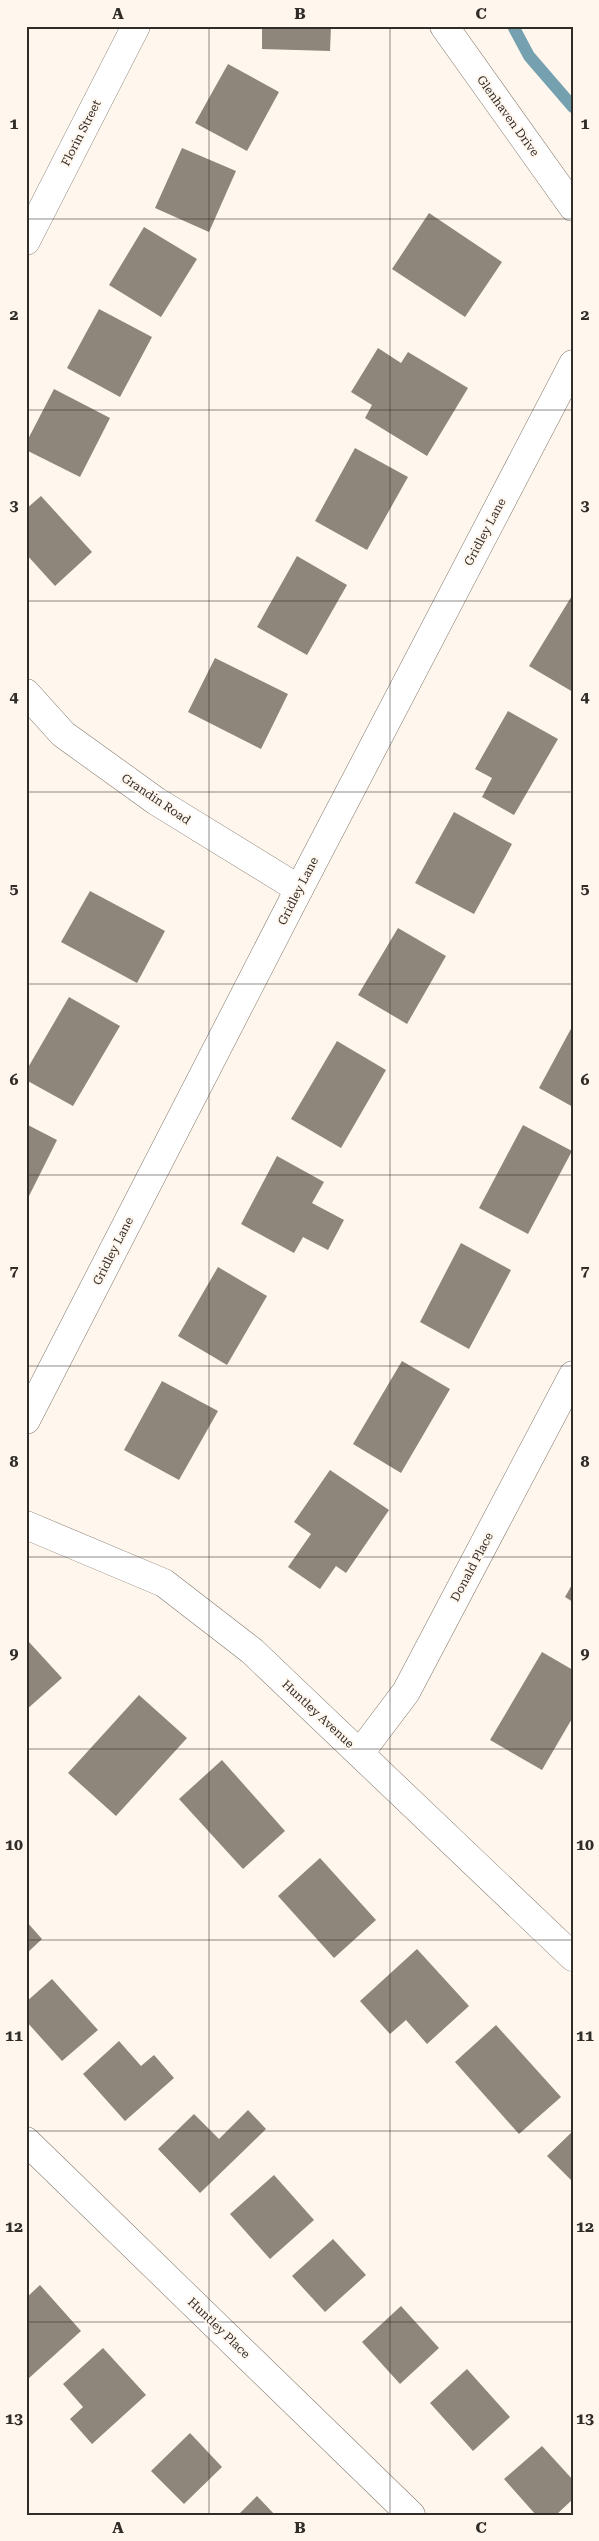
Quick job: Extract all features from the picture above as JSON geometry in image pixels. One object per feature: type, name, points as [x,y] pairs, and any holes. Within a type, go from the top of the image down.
[{"type":"street","name":"Florin Street","points":[[26,241],[136,26]]},
{"type":"street","name":"Glenhaven Drive","points":[[444,26],[573,206]]},
{"type":"street","name":"Gridley Lane","points":[[26,1420],[299,889],[573,364]]},
{"type":"street","name":"Grandin Road","points":[[26,693],[63,734],[156,801],[299,889]]},
{"type":"street","name":"Donald Place","points":[[360,1753],[406,1692],[573,1375]]},
{"type":"street","name":"Huntley Avenue","points":[[26,1524],[164,1583],[252,1651],[573,1957]]},
{"type":"street","name":"Huntley Place","points":[[26,2140],[411,2515]]},
{"type":"building","points":[[262,26],[331,26],[330,51],[262,49]]},
{"type":"building","points":[[228,64],[279,92],[247,151],[195,123]]},
{"type":"building","points":[[182,148],[236,171],[209,232],[155,208]]},
{"type":"building","points":[[429,213],[502,262],[465,317],[392,269]]},
{"type":"building","points":[[144,227],[197,259],[161,317],[109,285]]},
{"type":"building","points":[[99,309],[152,337],[120,397],[67,368]]},
{"type":"building","points":[[378,348],[401,363],[408,352],[468,388],[427,456],[365,418],[372,405],[351,392]]},
{"type":"building","points":[[54,389],[110,418],[80,477],[26,450],[26,443]]},
{"type":"building","points":[[355,448],[408,477],[367,550],[315,521]]},
{"type":"building","points":[[41,496],[92,552],[55,586],[26,554],[26,509]]},
{"type":"building","points":[[297,556],[347,585],[307,655],[257,627]]},
{"type":"building","points":[[573,594],[573,692],[529,666]]},
{"type":"building","points":[[215,658],[288,694],[261,749],[188,712]]},
{"type":"building","points":[[508,711],[558,739],[514,815],[482,797],[492,778],[475,769]]},
{"type":"building","points":[[454,812],[512,844],[474,914],[415,883]]},
{"type":"building","points":[[90,891],[165,931],[137,983],[61,942]]},
{"type":"building","points":[[398,928],[446,956],[407,1024],[358,995]]},
{"type":"building","points":[[69,997],[120,1026],[73,1106],[26,1080],[26,1071]]},
{"type":"building","points":[[573,1025],[573,1107],[539,1088]]},
{"type":"building","points":[[337,1041],[386,1070],[341,1148],[291,1119]]},
{"type":"building","points":[[26,1124],[57,1140],[26,1202]]},
{"type":"building","points":[[523,1125],[572,1151],[528,1234],[479,1208]]},
{"type":"building","points":[[277,1156],[324,1182],[312,1203],[344,1220],[328,1250],[303,1237],[294,1253],[241,1224]]},
{"type":"building","points":[[461,1243],[511,1270],[469,1349],[420,1322]]},
{"type":"building","points":[[218,1267],[267,1296],[227,1365],[178,1336]]},
{"type":"building","points":[[402,1361],[450,1389],[401,1473],[353,1444]]},
{"type":"building","points":[[162,1381],[218,1411],[179,1480],[124,1450]]},
{"type":"building","points":[[330,1470],[389,1510],[346,1573],[336,1566],[320,1589],[288,1567],[311,1534],[294,1522]]},
{"type":"building","points":[[573,1583],[573,1602],[565,1597]]},
{"type":"building","points":[[29,1642],[62,1678],[26,1710],[26,1644]]},
{"type":"building","points":[[542,1652],[573,1670],[573,1717],[542,1770],[490,1740]]},
{"type":"building","points":[[139,1695],[187,1738],[116,1816],[68,1773]]},
{"type":"building","points":[[222,1760],[285,1831],[243,1869],[179,1799]]},
{"type":"building","points":[[320,1858],[376,1920],[334,1958],[278,1896]]},
{"type":"building","points":[[26,1921],[42,1939],[26,1954]]},
{"type":"building","points":[[417,1949],[469,2006],[427,2044],[406,2020],[390,2034],[360,2001]]},
{"type":"building","points":[[52,1979],[98,2030],[62,2061],[26,2021],[26,2002]]},
{"type":"building","points":[[496,2025],[561,2097],[519,2134],[455,2062]]},
{"type":"building","points":[[119,2041],[141,2066],[154,2055],[174,2078],[125,2121],[83,2074]]},
{"type":"building","points":[[248,2110],[266,2129],[200,2193],[158,2149],[194,2114],[219,2139]]},
{"type":"building","points":[[573,2131],[573,2182],[547,2156]]},
{"type":"building","points":[[274,2175],[314,2220],[270,2259],[230,2214]]},
{"type":"building","points":[[333,2239],[366,2275],[325,2312],[292,2276]]},
{"type":"building","points":[[40,2285],[81,2331],[28,2379],[26,2377],[26,2298]]},
{"type":"building","points":[[401,2306],[439,2348],[400,2384],[362,2342]]},
{"type":"building","points":[[103,2348],[146,2395],[92,2444],[70,2419],[83,2407],[63,2384]]},
{"type":"building","points":[[467,2369],[510,2417],[473,2451],[430,2403]]},
{"type":"building","points":[[190,2433],[222,2467],[184,2504],[151,2471]]},
{"type":"building","points":[[542,2446],[573,2480],[573,2499],[556,2515],[536,2515],[504,2479]]},
{"type":"building","points":[[257,2496],[275,2515],[238,2515]]},
{"type":"waterway","points":[[513,26],[529,56],[573,107]]}]
